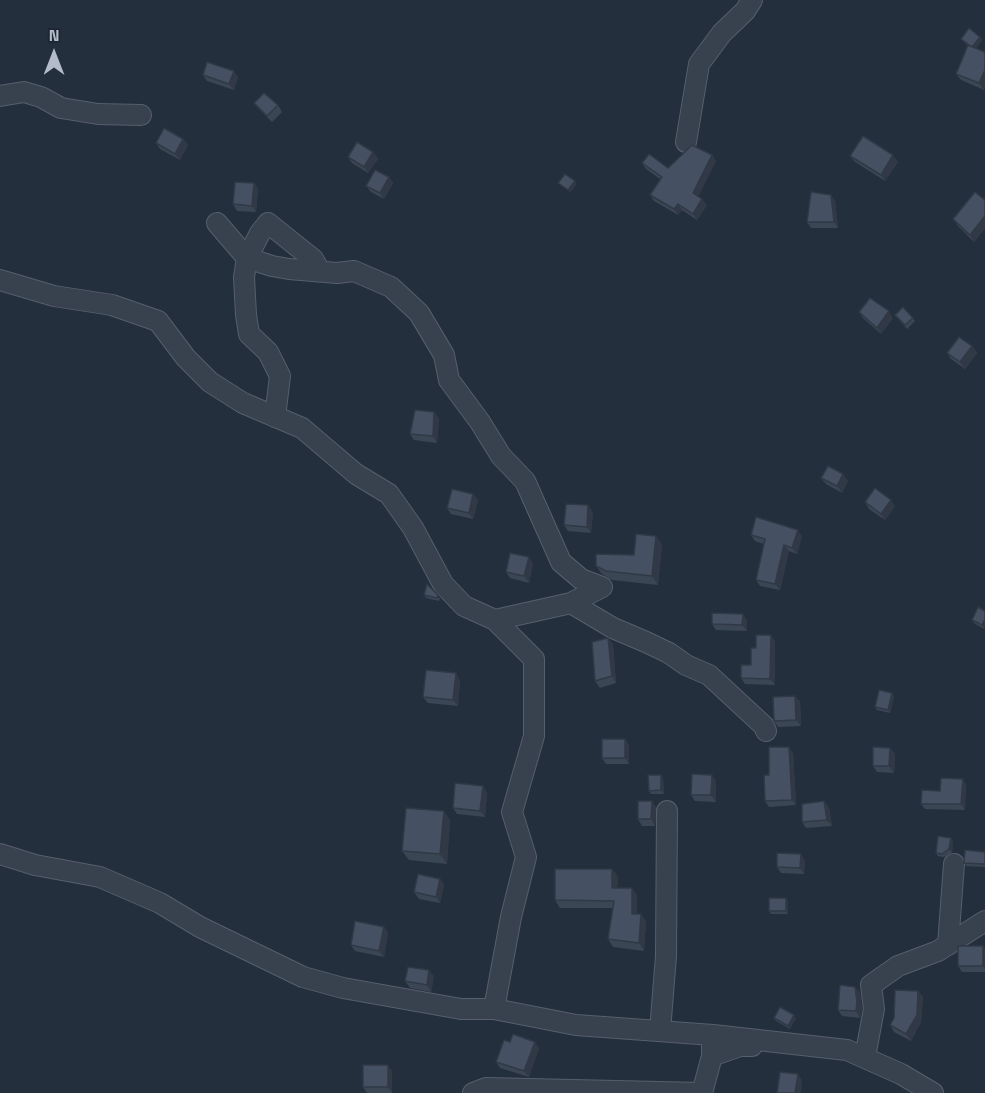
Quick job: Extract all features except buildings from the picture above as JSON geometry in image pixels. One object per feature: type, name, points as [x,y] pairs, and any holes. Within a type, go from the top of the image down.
[{"type":"street","points":[[686,142],[699,64],[722,33],[752,0]]},
{"type":"street","points":[[0,96],[24,92],[41,97],[61,108],[98,114],[141,115]]},
{"type":"street","points":[[217,223],[247,258],[272,266],[337,273],[354,272],[391,287],[419,313],[444,355],[449,380],[480,422],[501,456],[525,481],[561,562],[581,579],[602,587],[571,603],[495,620]]},
{"type":"street","points":[[275,417],[280,376],[267,352],[249,334],[244,277],[247,258],[268,223],[313,259],[320,271]]},
{"type":"street","points":[[0,280],[54,296],[112,305],[158,321],[186,358],[210,382],[243,403],[302,428],[356,474],[389,494],[413,528],[443,584],[464,606],[495,620],[534,659],[534,736],[512,812],[526,857],[511,917],[494,1009]]},
{"type":"street","points":[[571,603],[613,628],[654,646],[686,665],[709,675],[764,726],[766,731]]},
{"type":"street","points":[[660,1031],[666,956],[667,811]]},
{"type":"street","points":[[0,854],[35,865],[100,877],[160,903],[200,927],[303,977],[344,988],[461,1009],[494,1009],[576,1025],[712,1035],[847,1050],[901,1074],[933,1093]]},
{"type":"street","points":[[948,945],[954,864]]},
{"type":"street","points":[[865,1057],[874,1010],[871,985],[898,966],[938,951],[985,921]]},
{"type":"street","points":[[473,1093],[486,1088],[702,1093],[712,1056],[712,1035]]},
{"type":"street","points":[[712,1056],[740,1046],[777,1042]]}]
